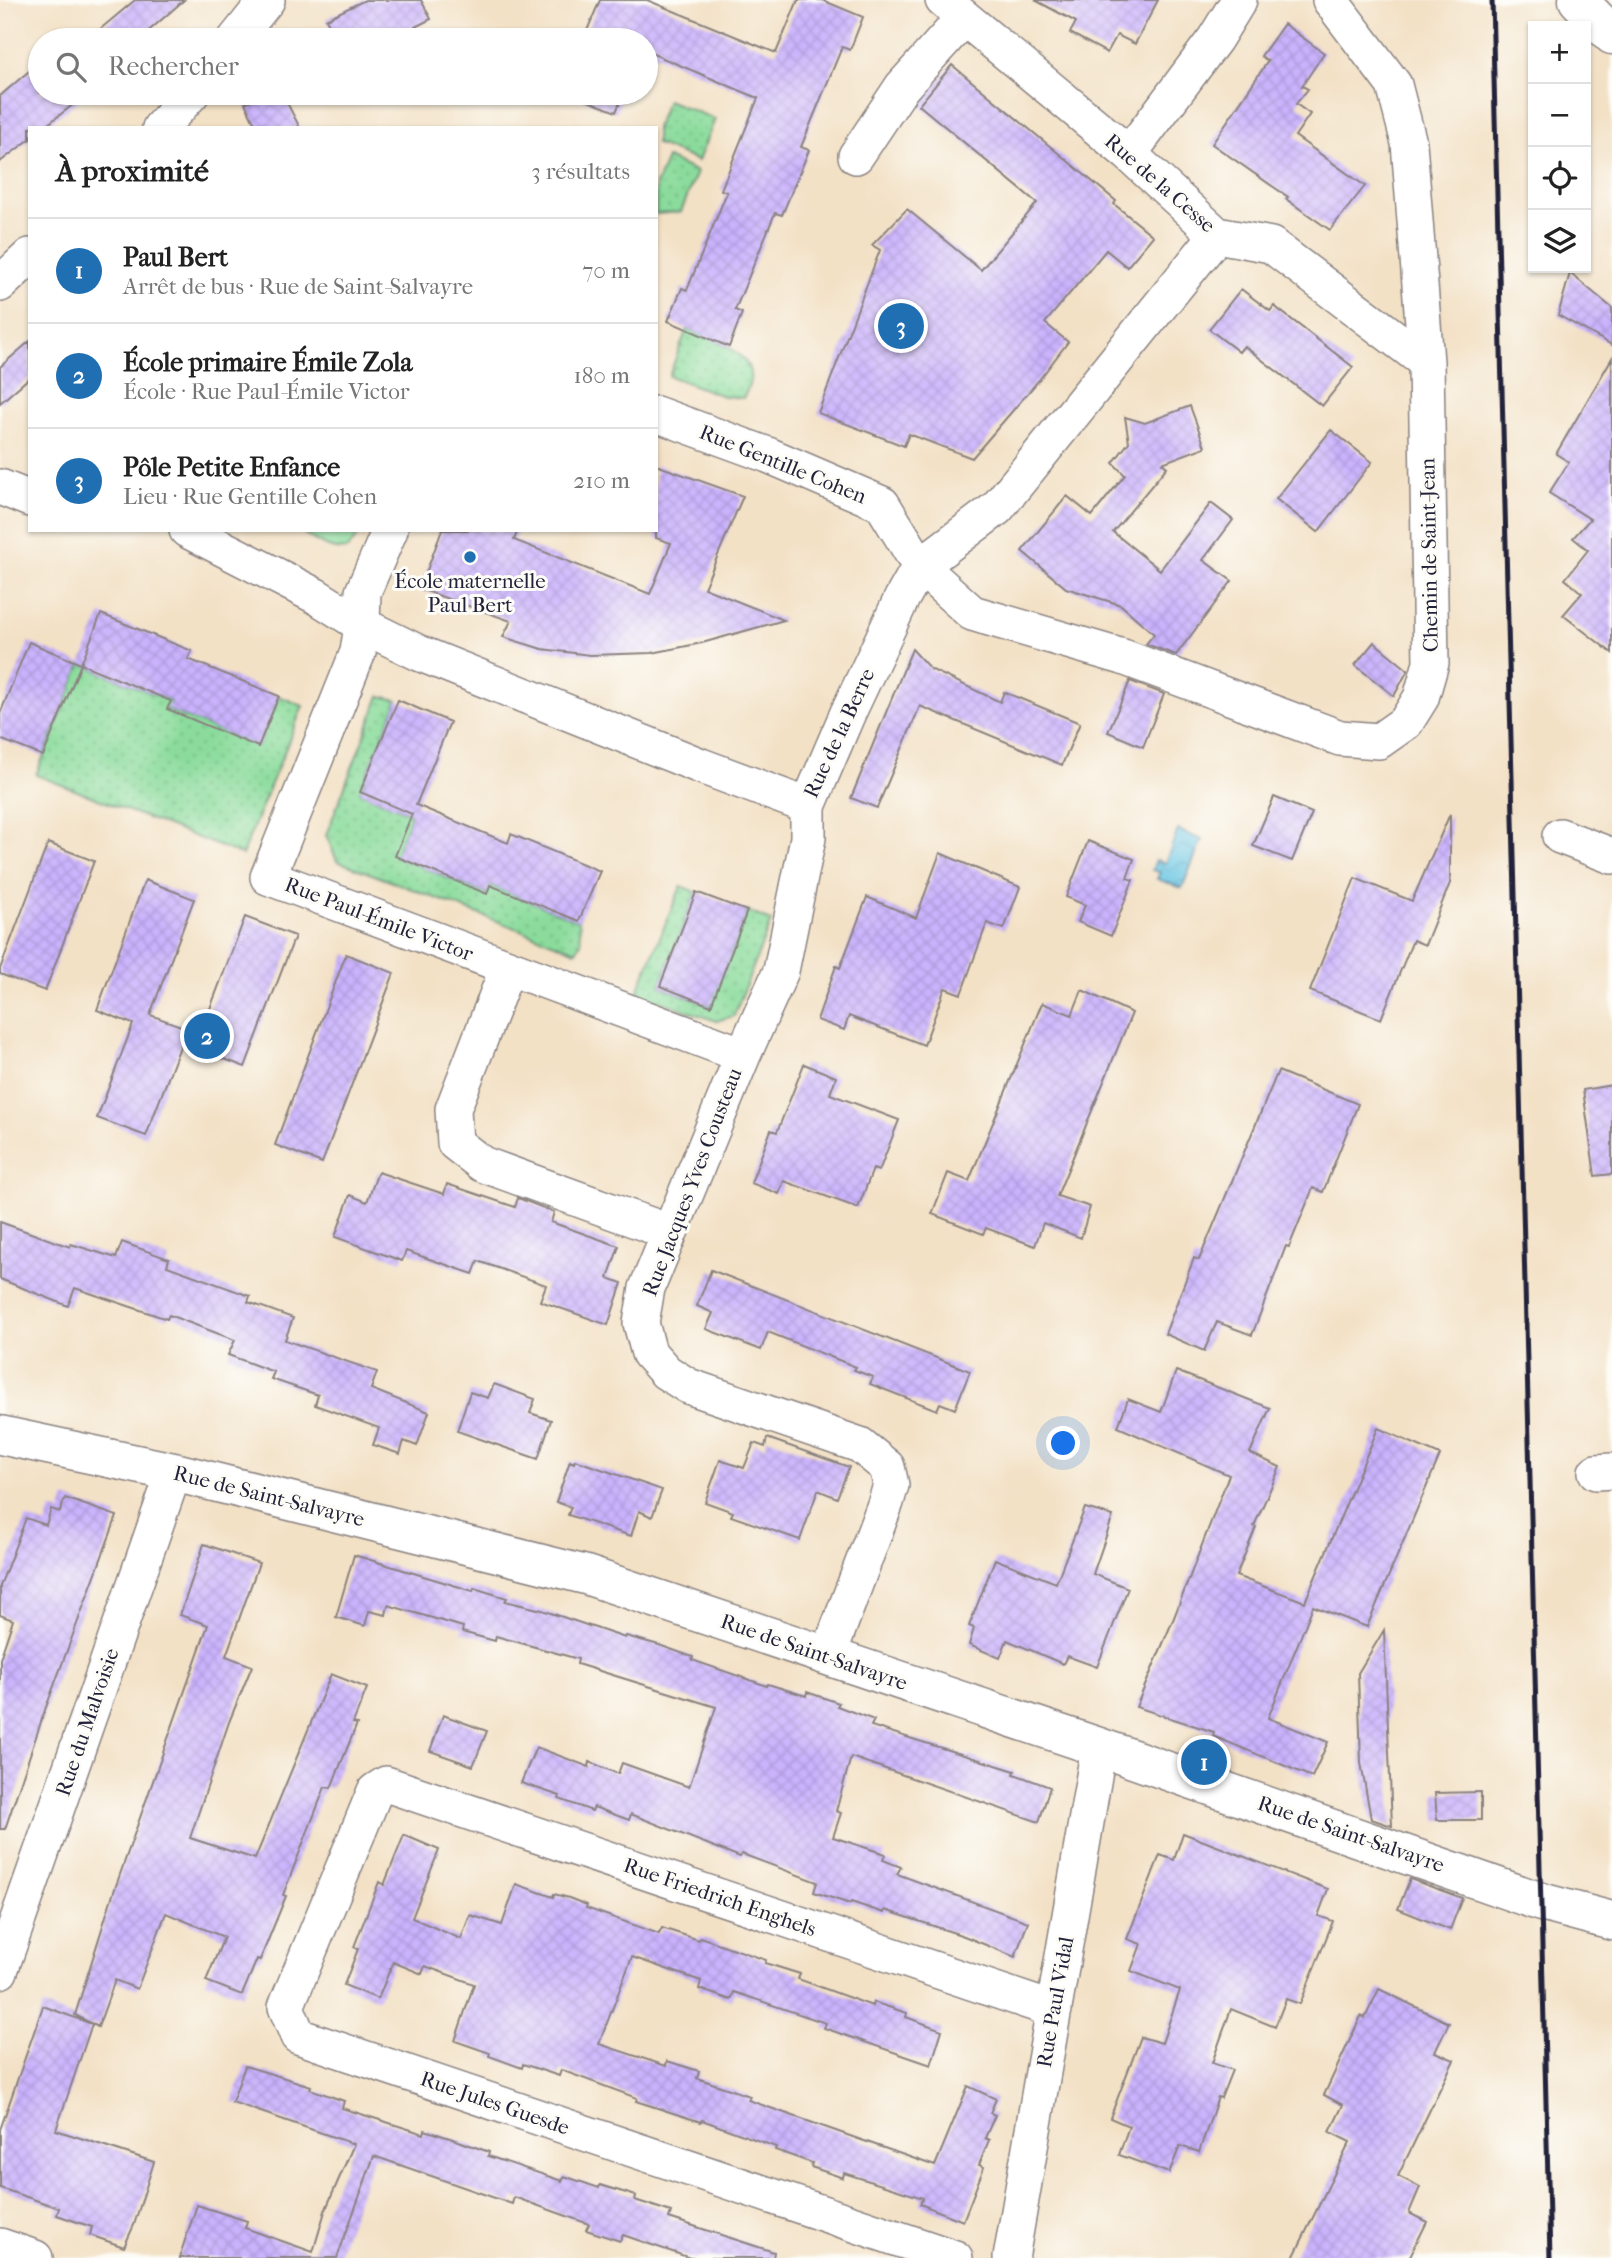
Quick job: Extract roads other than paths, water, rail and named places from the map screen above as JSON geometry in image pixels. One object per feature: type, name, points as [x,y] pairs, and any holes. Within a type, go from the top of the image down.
[{"type":"street","points":[[245,28],[267,0]]},
{"type":"street","points":[[1129,154],[1215,39],[1239,0]]},
{"type":"street","name":"Chemin de Saint-Jean","points":[[919,566],[972,613],[1123,657],[1340,738],[1379,741],[1406,722],[1421,698],[1431,663],[1426,362],[1409,143],[1394,85],[1330,0]]},
{"type":"street","points":[[1578,0],[1612,35]]},
{"type":"street","points":[[856,156],[954,9]]},
{"type":"street","name":"Rue de la Cesse","points":[[954,9],[1129,154],[1217,234],[1271,245],[1426,362]]},
{"type":"street","points":[[162,126],[181,105]]},
{"type":"street","name":"Rue de la Berre","points":[[191,532],[419,653],[808,806],[869,668],[919,566],[997,508],[1217,234]]},
{"type":"street","points":[[0,284],[28,258]]},
{"type":"street","name":"Rue Gentille Cohen","points":[[658,415],[768,455],[883,504],[919,566]]},
{"type":"street","points":[[0,487],[28,498]]},
{"type":"street","points":[[362,625],[363,592],[389,532]]},
{"type":"street","name":"Rue Paul-Émile Victor","points":[[362,625],[358,652],[268,877],[743,1055]]},
{"type":"street","name":"Rue Jacques Yves Cousteau","points":[[808,806],[808,838],[781,971],[668,1232],[647,1288],[641,1323],[649,1353],[666,1372],[688,1386],[860,1445],[887,1467],[891,1485],[886,1502],[828,1656]]},
{"type":"street","points":[[1560,836],[1612,856]]},
{"type":"street","points":[[508,967],[453,1109],[454,1143],[482,1164],[668,1232]]},
{"type":"street","name":"Rue de Saint-Salvayre","points":[[0,1435],[174,1472],[586,1576],[1099,1747],[1541,1902],[1612,1921]]},
{"type":"street","name":"Rue du Malvoisie","points":[[0,1971],[174,1472]]},
{"type":"street","name":"Rue Paul Vidal","points":[[1011,2258],[1099,1747]]},
{"type":"street","name":"Rue Friedrich Enghels","points":[[386,1784],[1054,2010]]},
{"type":"street","name":"Rue Jules Guesde","points":[[386,1784],[375,1791],[286,2007],[298,2036],[955,2258]]},
{"type":"street","points":[[0,2246],[35,2258]]},
{"type":"water","points":[[1178,830],[1202,840],[1182,888],[1157,879],[1160,872],[1152,870],[1156,860],[1165,863]]},
{"type":"railway","points":[[1492,0],[1550,2258]]},
{"type":"place","name":"Pôle Petite Enfance","points":[[901,326]]},
{"type":"place","name":"École maternelle Paul Bert","points":[[470,557]]},
{"type":"place","name":"École primaire Émile Zola","points":[[207,1036]]},
{"type":"place","name":"Paul Bert","points":[[1204,1762]]}]
